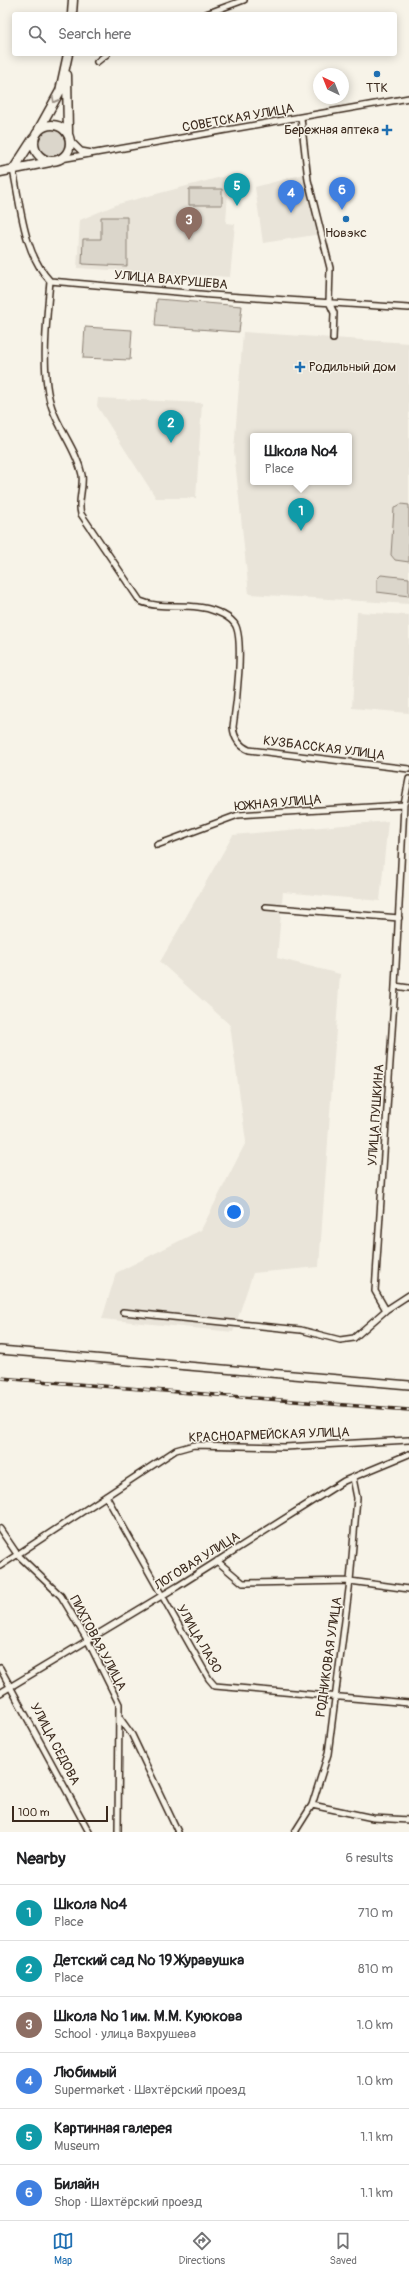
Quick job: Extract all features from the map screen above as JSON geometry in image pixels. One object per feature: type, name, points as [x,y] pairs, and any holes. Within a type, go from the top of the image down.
[{"type":"main road","points":[[72,12],[73,0]]},
{"type":"main road","points":[[13,170],[36,135],[60,91],[68,56]]},
{"type":"main road","points":[[0,172],[57,160],[70,148],[66,66]]},
{"type":"main road","points":[[36,135],[50,124],[64,128],[69,138]]},
{"type":"main road","points":[[36,135],[36,152],[47,161],[57,160]]},
{"type":"street","points":[[211,12],[244,0]]},
{"type":"street","points":[[98,62],[105,56]]},
{"type":"street","name":"СОВЕТСКАЯ УЛИЦА","points":[[57,160],[409,98]]},
{"type":"street","points":[[301,118],[308,180],[330,268],[330,302],[334,313],[333,339]]},
{"type":"street","points":[[69,138],[81,151],[95,154]]},
{"type":"street","points":[[13,170],[26,234],[32,254],[38,266],[50,281]]},
{"type":"street","name":"УЛИЦА ВАХРУШЕВА","points":[[50,281],[212,295],[409,308]]},
{"type":"street","name":"КУЗБАССКАЯ УЛИЦА","points":[[50,281],[46,385],[52,410],[66,439],[77,457],[81,471],[83,485],[80,501],[81,514],[140,601],[150,605],[204,608],[226,616],[234,623],[240,641],[234,731],[239,744],[249,750],[409,769]]},
{"type":"street","name":"УЛИЦА ПУШКИНА","points":[[386,1310],[376,1291],[399,918],[404,805],[409,779]]},
{"type":"street","name":"ЮЖНАЯ УЛИЦА","points":[[157,845],[238,815],[404,805]]},
{"type":"street","points":[[266,907],[399,918]]},
{"type":"street","points":[[395,986],[409,988]]},
{"type":"street","points":[[123,1312],[301,1330],[340,1340],[354,1338],[386,1310],[409,1295]]},
{"type":"street","points":[[0,1350],[409,1385]]},
{"type":"street","name":"КРАСНОАРМЕЙСКАЯ УЛИЦА","points":[[0,1566],[176,1450],[194,1445],[286,1447],[409,1440]]},
{"type":"street","name":"ЛОГОВАЯ УЛИЦА","points":[[0,1693],[88,1641],[353,1478],[409,1454]]},
{"type":"street","name":"РОДНИКОВАЯ УЛИЦА","points":[[295,1832],[312,1805],[328,1754],[334,1696],[350,1581],[357,1498],[353,1478]]},
{"type":"street","name":"УЛИЦА ЛАЗО","points":[[106,1496],[161,1596],[209,1679],[215,1686],[409,1703]]},
{"type":"street","points":[[0,1529],[17,1554]]},
{"type":"street","name":"ПИХТОВАЯ УЛИЦА","points":[[17,1554],[61,1596],[88,1641],[119,1704],[118,1832]]},
{"type":"street","points":[[217,1561],[242,1583],[350,1581],[409,1589]]},
{"type":"street","name":"УЛИЦА СЕДОВА","points":[[0,1668],[12,1686],[89,1832]]},
{"type":"street","points":[[119,1717],[132,1735],[178,1832]]},
{"type":"street","points":[[312,1805],[373,1818],[409,1820]]},
{"type":"shaded area","points":[[51,129],[61,133],[65,143],[61,153],[51,157],[41,153],[37,143],[41,133]]},
{"type":"shaded area","points":[[308,173],[321,234],[263,243],[255,187]]},
{"type":"shaded area","points":[[229,175],[226,223],[235,224],[230,277],[77,268],[80,220],[118,204]]},
{"type":"shaded area","points":[[189,189],[222,189],[222,205],[189,205]]},
{"type":"shaded area","points":[[101,217],[127,217],[127,266],[82,264],[83,239],[101,239]]},
{"type":"shaded area","points":[[157,299],[242,306],[239,332],[155,326]]},
{"type":"shaded area","points":[[85,327],[132,330],[130,360],[83,358]]},
{"type":"shaded area","points":[[243,332],[409,343],[409,604],[249,594],[234,451]]},
{"type":"shaded area","points":[[98,398],[202,403],[196,498],[156,498],[97,406]]},
{"type":"shaded area","points":[[401,504],[409,505],[409,562],[395,560],[391,555],[394,508]]},
{"type":"shaded area","points":[[381,575],[409,578],[409,596],[377,592],[377,579]]},
{"type":"shaded area","points":[[357,612],[409,615],[409,713],[352,708]]},
{"type":"shaded area","points":[[388,821],[380,901],[283,892],[277,958],[340,974],[319,1267],[253,1273],[233,1332],[102,1319],[116,1273],[201,1230],[246,1142],[230,1025],[160,962],[233,835]]},
{"type":"railway","points":[[0,1378],[409,1410]]},
{"type":"place","name":"ТТК","points":[[377,74]]},
{"type":"place","name":"Бережная аптека","points":[[387,130]]},
{"type":"place","name":"Картинная галерея","points":[[237,206]]},
{"type":"place","name":"Билайн","points":[[342,210]]},
{"type":"place","name":"Любимый","points":[[291,213]]},
{"type":"place","name":"Новэкс","points":[[346,219]]},
{"type":"place","name":"Школа № 1 им. М.М. Куюкова","points":[[189,240]]},
{"type":"place","name":"Родильный дом","points":[[300,367]]},
{"type":"place","name":"Детский сад № 19 Журавушка","points":[[171,443]]},
{"type":"place","name":"Школа №4","points":[[301,531]]}]
